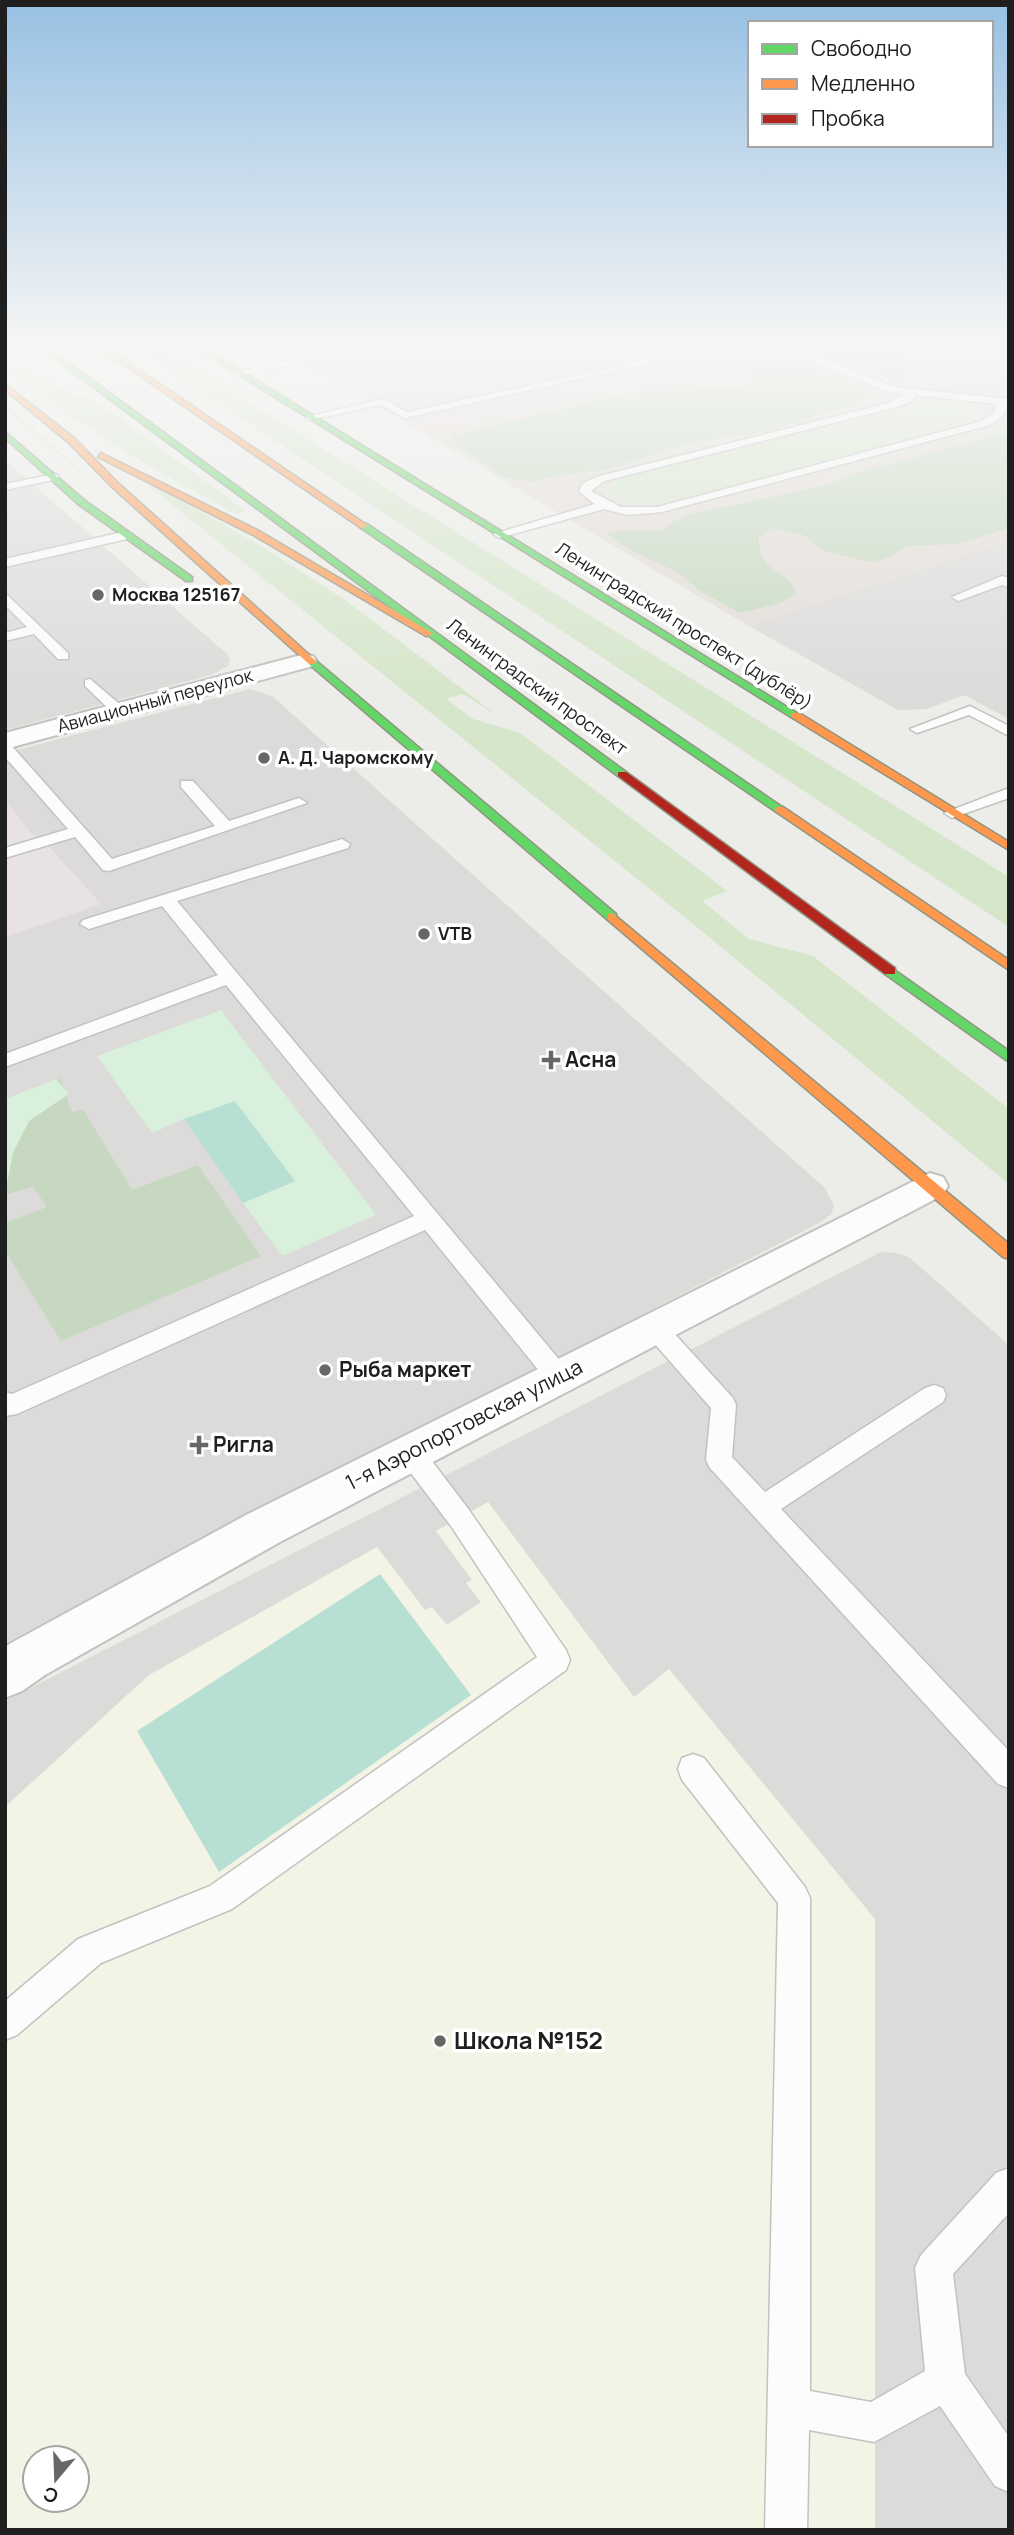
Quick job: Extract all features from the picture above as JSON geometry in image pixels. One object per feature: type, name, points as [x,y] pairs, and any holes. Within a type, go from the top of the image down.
[{"type":"main road","points":[[41,465],[127,536],[333,681]]},
{"type":"main road","points":[[96,465],[333,681],[1009,1253]]},
{"type":"main road","points":[[121,465],[256,533],[446,645]]},
{"type":"main road","name":"Ленинградский проспект","points":[[202,465],[1009,1058]]},
{"type":"main road","name":"Ленинградский проспект","points":[[274,465],[1009,967]]},
{"type":"main road","name":"Ленинградский проспект (дублёр)","points":[[388,465],[1009,848]]},
{"type":"street","name":"Авиационный переулок","points":[[5,741],[305,661]]},
{"type":"street","name":"1-я Аэропортовская улица","points":[[5,1675],[28,1659],[264,1528],[930,1185]]},
{"type":"lane","points":[[654,465],[600,479],[586,486],[586,492],[605,505],[628,512],[658,510],[827,465]]},
{"type":"lane","points":[[5,487],[54,477]]},
{"type":"lane","points":[[499,534],[605,505]]},
{"type":"lane","points":[[5,563],[127,536]]},
{"type":"lane","points":[[958,597],[1002,580],[1009,583]]},
{"type":"lane","points":[[5,597],[63,656]]},
{"type":"lane","points":[[5,637],[36,629]]},
{"type":"lane","points":[[90,683],[119,711]]},
{"type":"lane","points":[[917,729],[970,710],[1009,732]]},
{"type":"lane","points":[[5,747],[109,866],[299,803]]},
{"type":"lane","points":[[187,784],[225,827]]},
{"type":"lane","points":[[952,813],[1009,793]]},
{"type":"lane","points":[[5,853],[78,831]]},
{"type":"lane","points":[[89,924],[342,844]]},
{"type":"lane","points":[[166,899],[558,1377]]},
{"type":"lane","points":[[5,1061],[230,977]]},
{"type":"lane","points":[[5,1402],[8,1407],[429,1219]]},
{"type":"lane","points":[[654,1327],[724,1405],[719,1460],[1009,1773]]},
{"type":"lane","points":[[763,1507],[934,1395]]},
{"type":"lane","points":[[5,2023],[90,1951],[221,1898],[556,1660],[460,1518],[410,1452]]},
{"type":"lane","points":[[693,1769],[794,1898],[790,2407],[786,2530]]},
{"type":"lane","points":[[1009,2186],[934,2268],[946,2381],[1009,2472]]},
{"type":"lane","points":[[790,2407],[874,2422],[946,2381]]},
{"type":"shaded area","points":[[5,465],[11,465],[227,654],[230,660],[228,666],[211,675],[5,730]]},
{"type":"shaded area","points":[[478,465],[1009,465],[1009,541],[749,626]]},
{"type":"shaded area","points":[[1009,541],[1009,719],[964,695],[927,709],[898,710],[749,626]]},
{"type":"shaded area","points":[[250,689],[272,696],[825,1188],[834,1206],[831,1214],[823,1221],[5,1643],[5,753]]},
{"type":"shaded area","points":[[5,799],[31,833],[44,841],[101,904],[5,937]]},
{"type":"shaded area","name":"Школа №152","points":[[881,1252],[897,1253],[910,1258],[1009,1345],[1009,2530],[5,2530],[5,1701]]},
{"type":"shaded area","name":"Школа №152","points":[[488,1502],[634,1697],[669,1669],[875,1919],[875,2530],[5,2530],[5,1807],[149,1675],[377,1547],[425,1610],[432,1607],[447,1625],[481,1602],[466,1583],[472,1580],[436,1531]]},
{"type":"green space","points":[[149,465],[184,465],[246,511],[236,514]]},
{"type":"green space","points":[[312,465],[350,465],[1009,877],[1009,927]]},
{"type":"green space","points":[[487,465],[620,465],[533,482],[505,478]]},
{"type":"green space","points":[[672,465],[807,465],[664,503],[632,504],[608,492],[611,483]]},
{"type":"green space","points":[[885,465],[1009,465],[1009,528],[957,544],[908,546],[885,559],[871,562],[824,551],[804,535],[772,528],[759,537],[760,550],[767,564],[785,577],[796,593],[781,603],[740,613],[700,591],[677,572],[629,550],[607,534],[619,531],[660,531],[674,521],[695,513],[818,487]]},
{"type":"green space","points":[[155,486],[260,545],[345,600],[498,716],[463,694],[446,699],[473,719],[520,733],[727,891],[702,901],[749,939],[813,956],[1009,1109],[1009,1184],[676,910],[150,487]]},
{"type":"green space","points":[[221,1010],[376,1215],[282,1256],[243,1203],[295,1181],[184,1119],[152,1133],[97,1056]]},
{"type":"green space","points":[[60,1078],[72,1112],[83,1109],[132,1190],[198,1165],[261,1256],[61,1341],[5,1251],[5,1223],[47,1207],[33,1187],[5,1195],[5,1100]]},
{"type":"green space","points":[[56,1079],[69,1094],[29,1121],[13,1153],[5,1194],[5,1099]]},
{"type":"green space","points":[[235,1101],[295,1181],[243,1203],[184,1119]]},
{"type":"green space","points":[[380,1574],[471,1695],[219,1872],[137,1731]]},
{"type":"traffic: fast","points":[[40,465],[81,502],[189,579]]},
{"type":"traffic: fast","points":[[203,465],[622,774]]},
{"type":"traffic: fast","points":[[389,465],[795,715]]},
{"type":"traffic: fast","points":[[364,526],[779,809]]},
{"type":"traffic: fast","points":[[312,662],[612,917]]},
{"type":"traffic: fast","points":[[890,971],[1009,1058]]},
{"type":"traffic: slow","points":[[96,465],[312,662]]},
{"type":"traffic: slow","points":[[121,465],[256,533],[429,634]]},
{"type":"traffic: slow","points":[[275,465],[364,526]]},
{"type":"traffic: slow","points":[[795,715],[1009,847]]},
{"type":"traffic: slow","points":[[779,809],[1009,966]]},
{"type":"traffic: slow","points":[[612,917],[1009,1253]]},
{"type":"traffic: jam","points":[[622,774],[890,971]]},
{"type":"place","name":"Москва 125167","points":[[98,595]]},
{"type":"place","name":"А. Д. Чаромскому","points":[[264,758]]},
{"type":"place","name":"VTB","points":[[424,934]]},
{"type":"place","name":"Асна","points":[[551,1060]]},
{"type":"place","name":"Рыба маркет","points":[[325,1370]]},
{"type":"place","name":"Ригла","points":[[199,1445]]},
{"type":"place","name":"Школа №152","points":[[440,2041]]}]
